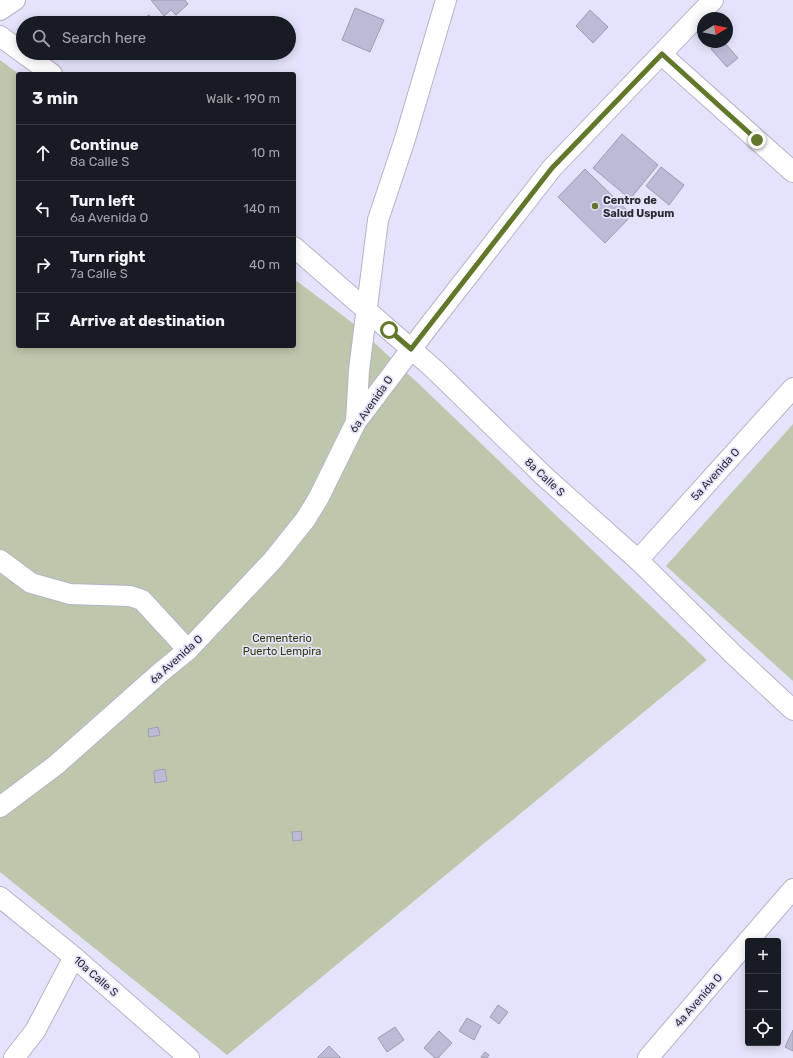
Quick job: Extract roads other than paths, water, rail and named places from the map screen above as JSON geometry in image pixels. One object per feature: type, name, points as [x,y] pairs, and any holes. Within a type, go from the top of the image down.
[{"type":"street","points":[[0,10],[15,0]]},
{"type":"street","points":[[356,422],[357,386],[378,220],[405,139],[446,0]]},
{"type":"street","name":"6a Avenida O","points":[[0,807],[56,765],[160,672],[188,650],[273,560],[305,520],[318,499],[356,422],[552,168],[713,0]]},
{"type":"street","points":[[0,36],[16,48]]},
{"type":"street","points":[[662,54],[793,172]]},
{"type":"street","points":[[33,60],[49,72]]},
{"type":"street","name":"8a Calle S","points":[[296,249],[434,369],[545,477],[638,560],[735,656],[793,710]]},
{"type":"street","name":"5a Avenida O","points":[[638,560],[793,388]]},
{"type":"street","points":[[0,560],[31,583],[70,594],[130,596],[142,600],[188,650]]},
{"type":"street","name":"4a Avenida O","points":[[751,938],[793,889]]},
{"type":"street","name":"10a Calle S","points":[[0,897],[74,957],[190,1058]]},
{"type":"street","name":"4a Avenida O","points":[[648,1058],[745,945]]},
{"type":"street","points":[[14,1058],[35,1031],[74,957]]},
{"type":"place","name":"Centro de Salud Uspum","points":[[595,206]]},
{"type":"park label","name":"Cementerio Puerto Lempira","points":[[282,644]]}]
